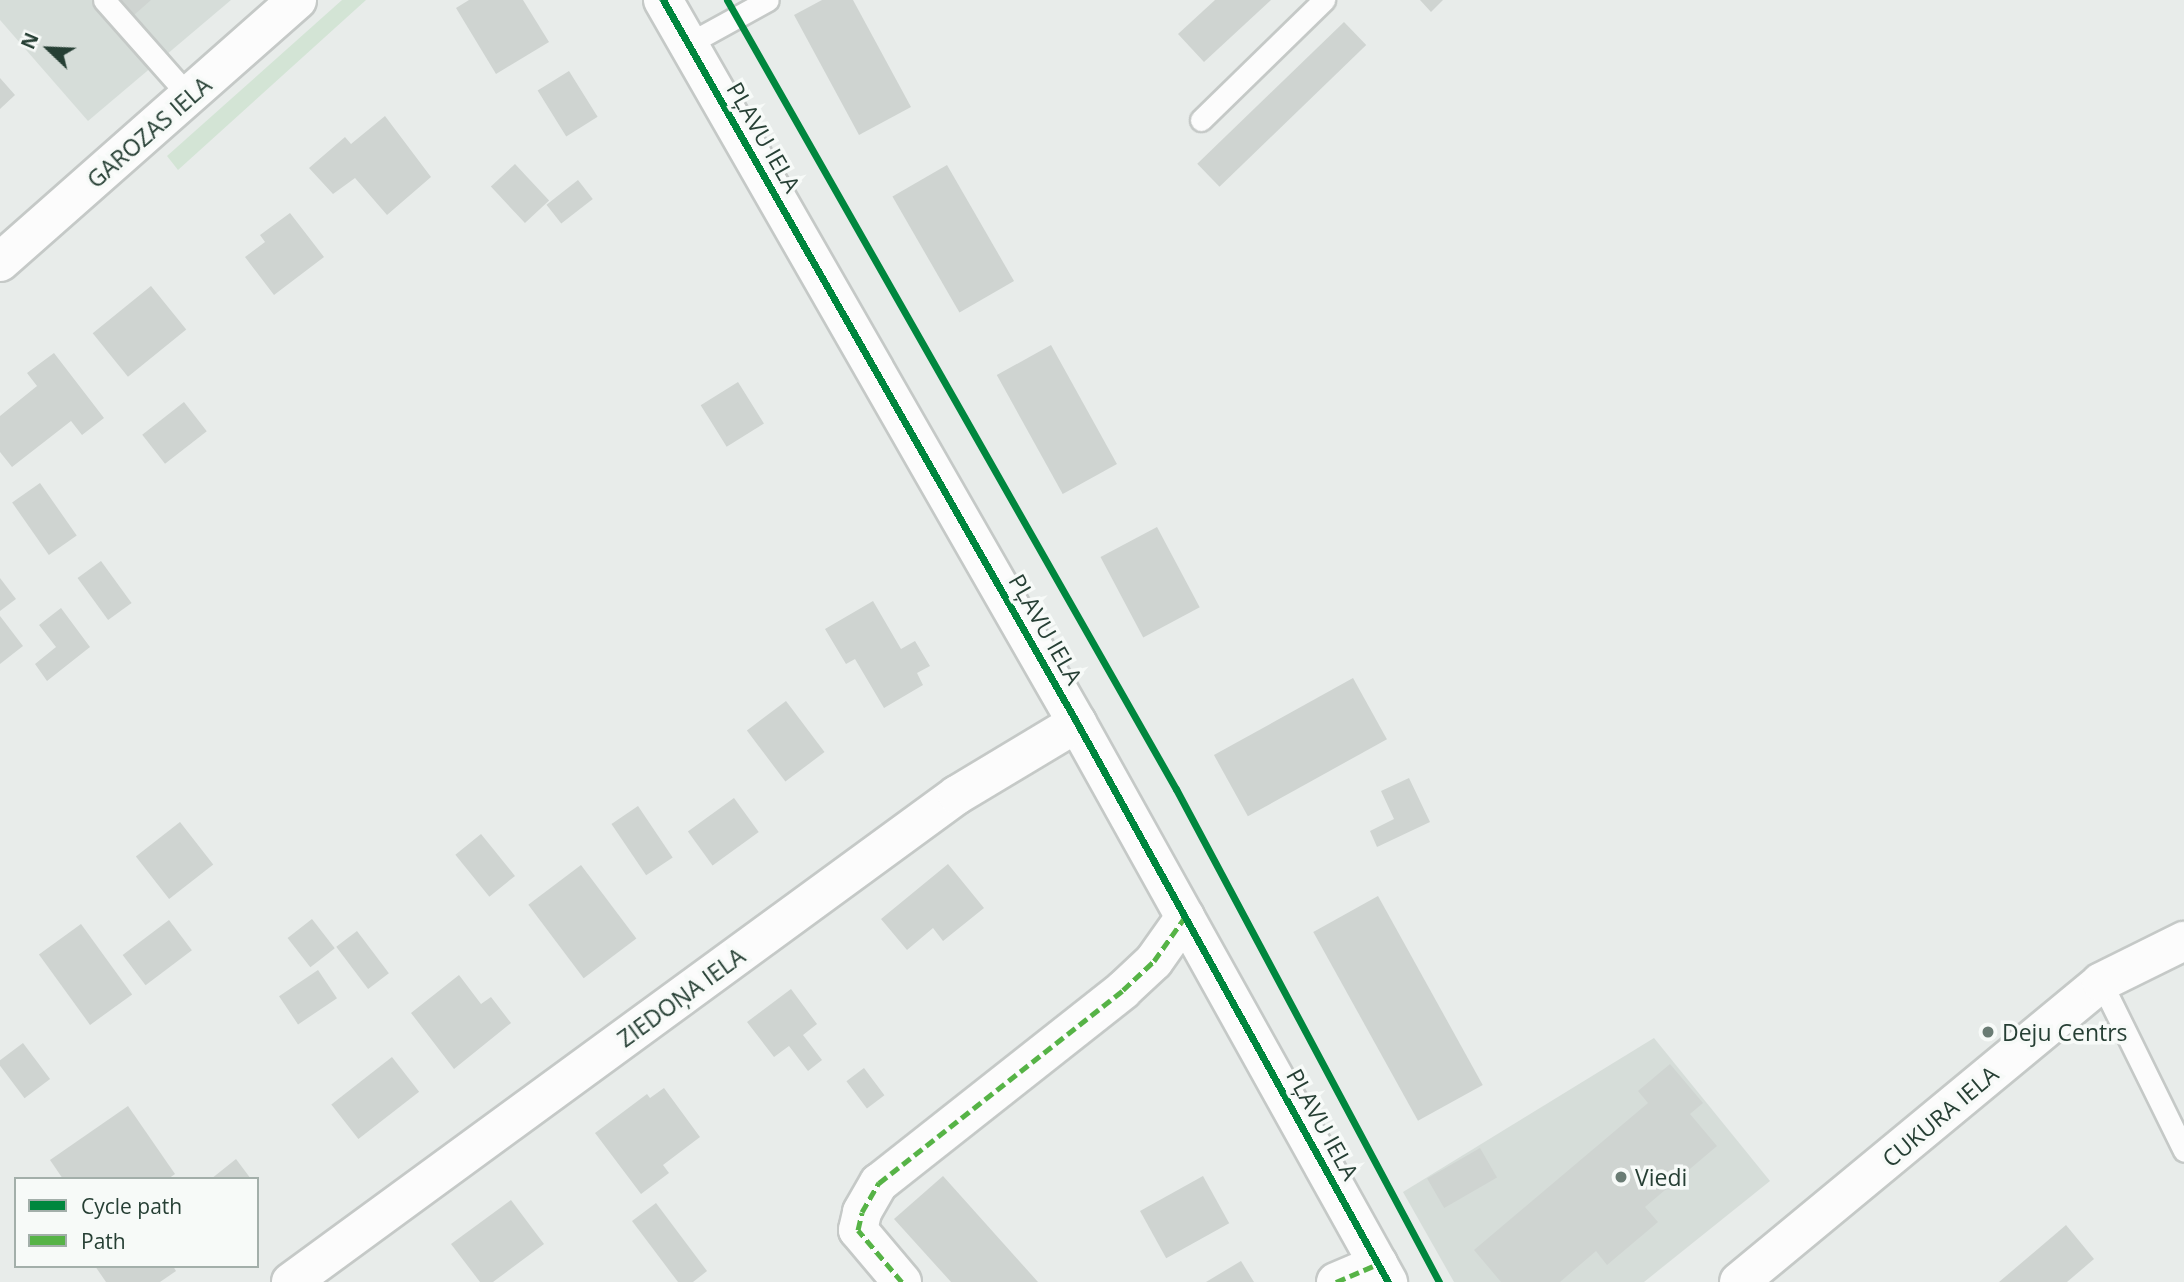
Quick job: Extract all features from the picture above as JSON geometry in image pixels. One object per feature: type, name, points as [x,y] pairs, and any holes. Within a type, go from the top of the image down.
[{"type":"street","name":"GAROZAS IELA","points":[[0,262],[297,0]]},
{"type":"street","name":"PĻAVU IELA","points":[[663,0],[1077,723],[1383,1273]]},
{"type":"street","name":"ZIEDOŅA IELA","points":[[292,1282],[957,795],[1077,723]]},
{"type":"street","points":[[902,1282],[858,1230],[862,1212],[879,1183],[1123,990],[1154,961],[1185,917]]},
{"type":"street","name":"CUKURA IELA","points":[[1739,1282],[2101,982],[2184,941]]},
{"type":"street","points":[[1336,1282],[1383,1273]]},
{"type":"lane","points":[[104,0],[189,96]]},
{"type":"lane","points":[[688,44],[768,0]]},
{"type":"lane","points":[[1201,120],[1324,0]]},
{"type":"lane","points":[[2101,982],[2184,1151]]},
{"type":"shaded area","points":[[0,0],[231,0],[88,121],[0,20]]},
{"type":"shaded area","points":[[1654,1038],[1770,1181],[1644,1282],[1454,1282],[1403,1192]]},
{"type":"green space","points":[[342,0],[366,0],[178,170],[167,156]]},
{"type":"building","points":[[121,0],[151,0],[134,15]]},
{"type":"building","points":[[469,0],[523,0],[549,42],[496,74],[456,8]]},
{"type":"building","points":[[822,0],[853,0],[911,107],[859,135],[794,15]]},
{"type":"building","points":[[1215,0],[1271,0],[1204,62],[1178,34]]},
{"type":"building","points":[[1420,0],[1443,0],[1431,12]]},
{"type":"building","points":[[1344,22],[1366,45],[1219,187],[1197,164]]},
{"type":"building","points":[[569,71],[598,117],[566,136],[538,91]]},
{"type":"building","points":[[0,78],[15,95],[0,109]]},
{"type":"building","points":[[385,116],[431,177],[387,215],[355,178],[333,194],[309,168],[345,137],[351,144]]},
{"type":"building","points":[[515,164],[549,201],[525,223],[491,187]]},
{"type":"building","points":[[947,165],[1014,281],[959,313],[892,196]]},
{"type":"building","points":[[578,180],[593,199],[561,224],[546,205]]},
{"type":"building","points":[[290,213],[324,257],[274,295],[245,257],[265,242],[260,235]]},
{"type":"building","points":[[151,286],[186,330],[128,377],[93,333]]},
{"type":"building","points":[[1051,345],[1117,464],[1063,494],[997,375]]},
{"type":"building","points":[[54,353],[104,418],[82,435],[71,421],[12,467],[0,452],[0,416],[37,386],[27,373]]},
{"type":"building","points":[[738,382],[764,424],[727,447],[701,405]]},
{"type":"building","points":[[184,402],[207,431],[165,464],[142,435]]},
{"type":"building","points":[[40,483],[77,535],[49,555],[12,503]]},
{"type":"building","points":[[1157,527],[1200,607],[1143,637],[1100,557]]},
{"type":"building","points":[[101,561],[132,603],[108,620],[78,578]]},
{"type":"building","points":[[0,578],[16,599],[0,611]]},
{"type":"building","points":[[873,601],[901,649],[915,641],[930,666],[917,673],[923,685],[884,708],[855,659],[846,664],[825,629]]},
{"type":"building","points":[[61,608],[90,647],[47,681],[35,664],[56,647],[39,625]]},
{"type":"building","points":[[0,616],[23,646],[0,664]]},
{"type":"building","points":[[1353,678],[1387,739],[1248,816],[1214,755]]},
{"type":"building","points":[[786,701],[825,752],[785,782],[747,730]]},
{"type":"building","points":[[1409,778],[1430,822],[1377,847],[1370,831],[1394,819],[1381,791]]},
{"type":"building","points":[[734,798],[759,832],[713,865],[688,832]]},
{"type":"building","points":[[638,806],[673,857],[646,875],[611,824]]},
{"type":"building","points":[[180,822],[213,865],[169,899],[136,856]]},
{"type":"building","points":[[481,834],[515,876],[489,897],[455,855]]},
{"type":"building","points":[[948,864],[984,908],[943,941],[933,928],[907,950],[881,919]]},
{"type":"building","points":[[581,865],[636,938],[584,978],[528,905]]},
{"type":"building","points":[[1378,896],[1483,1085],[1418,1121],[1313,932]]},
{"type":"building","points":[[312,919],[335,948],[310,967],[288,938]]},
{"type":"building","points":[[169,920],[192,950],[146,985],[123,955]]},
{"type":"building","points":[[81,924],[132,994],[90,1025],[39,955]]},
{"type":"building","points":[[357,931],[389,973],[368,989],[336,947]]},
{"type":"building","points":[[318,970],[337,998],[298,1024],[279,996]]},
{"type":"building","points":[[459,975],[481,1004],[491,997],[511,1023],[454,1069],[411,1013]]},
{"type":"building","points":[[791,989],[817,1024],[803,1035],[822,1060],[808,1071],[789,1046],[774,1057],[747,1022]]},
{"type":"building","points":[[23,1043],[50,1079],[25,1098],[0,1066],[0,1060]]},
{"type":"building","points":[[392,1057],[419,1092],[358,1139],[331,1104]]},
{"type":"building","name":"Viedi","points":[[1670,1064],[1703,1103],[1690,1114],[1717,1146],[1645,1207],[1658,1222],[1607,1265],[1596,1251],[1560,1282],[1501,1282],[1474,1250],[1648,1103],[1638,1091]]},
{"type":"building","points":[[864,1068],[884,1095],[867,1108],[846,1081]]},
{"type":"building","points":[[664,1088],[700,1137],[663,1165],[669,1173],[641,1194],[595,1133],[647,1094],[650,1098]]},
{"type":"building","points":[[128,1106],[175,1174],[171,1177],[62,1177],[50,1160]]},
{"type":"building","points":[[1480,1148],[1497,1177],[1444,1208],[1427,1178]]},
{"type":"building","points":[[236,1159],[250,1177],[214,1177]]},
{"type":"building","points":[[943,1176],[1038,1282],[951,1282],[894,1219]]},
{"type":"building","points":[[1203,1176],[1229,1223],[1166,1258],[1140,1211]]},
{"type":"building","points":[[511,1200],[544,1244],[493,1282],[480,1282],[451,1244]]},
{"type":"building","points":[[656,1203],[707,1271],[693,1282],[678,1282],[632,1221]]},
{"type":"building","points":[[2066,1225],[2094,1259],[2067,1282],[1999,1282]]},
{"type":"building","points":[[1241,1261],[1254,1282],[1206,1282]]},
{"type":"building","points":[[96,1268],[174,1268],[176,1271],[160,1282],[106,1282]]},
{"type":"marked path","points":[[902,1282],[858,1230],[862,1212],[879,1183],[1123,990],[1154,961],[1185,917]]},
{"type":"marked path","points":[[1336,1282],[1378,1264]]},
{"type":"cycle path","points":[[663,0],[1077,723],[1388,1282]]},
{"type":"cycle path","points":[[727,0],[1176,789],[1439,1282]]},
{"type":"place","name":"Deju Centrs","points":[[1988,1032]]},
{"type":"place","name":"Viedi","points":[[1621,1177]]}]
